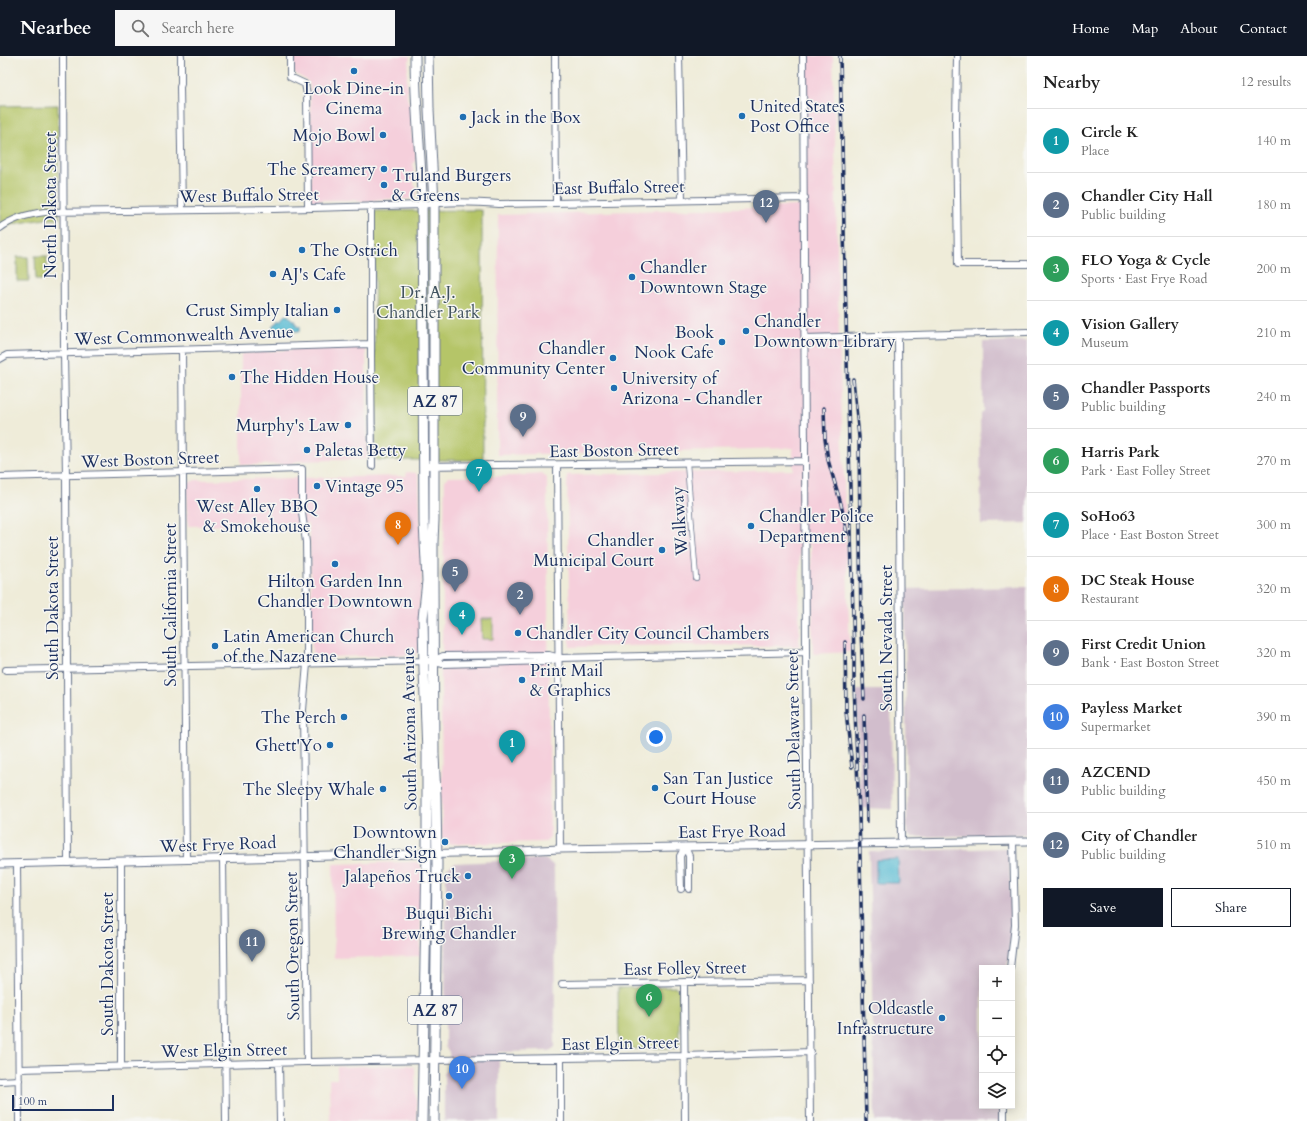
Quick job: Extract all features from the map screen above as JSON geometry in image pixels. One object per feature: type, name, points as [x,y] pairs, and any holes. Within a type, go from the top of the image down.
[{"type":"main road","name":"AZ 87","points":[[415,56],[416,108],[420,151],[422,205]]},
{"type":"main road","name":"AZ 87","points":[[428,56],[434,203]]},
{"type":"main road","name":"South Arizona Avenue","points":[[430,730],[424,686],[429,661],[434,520],[434,203]]},
{"type":"main road","name":"South Arizona Avenue","points":[[422,205],[424,544],[427,581],[423,618],[434,687],[430,730],[431,802],[426,888],[429,1060],[434,1121]]},
{"type":"main road","points":[[424,686],[434,687]]},
{"type":"main road","name":"South Arizona Avenue","points":[[422,1121],[429,1060],[436,914],[437,853],[431,802]]},
{"type":"main road","points":[[426,888],[436,888]]},
{"type":"main road","points":[[426,915],[436,914]]},
{"type":"street","name":"North Dakota Street","points":[[63,56],[64,353]]},
{"type":"street","points":[[181,56],[182,84],[180,88],[182,210]]},
{"type":"street","points":[[290,56],[290,77],[305,84],[307,94],[308,208]]},
{"type":"street","points":[[555,56],[556,203]]},
{"type":"street","points":[[679,56],[682,200]]},
{"type":"street","name":"South Delaware Street","points":[[804,56],[806,652],[810,1121]]},
{"type":"street","points":[[957,56],[956,124],[958,264],[1027,264]]},
{"type":"street","name":"East Buffalo Street","points":[[434,203],[499,204],[805,198]]},
{"type":"street","name":"West Buffalo Street","points":[[0,228],[19,217],[45,212],[308,208],[422,205],[434,203]]},
{"type":"street","points":[[371,206],[372,466]]},
{"type":"street","points":[[805,338],[1027,332]]},
{"type":"street","name":"South Nevada Street","points":[[898,336],[901,844]]},
{"type":"street","name":"West Commonwealth Avenue","points":[[0,359],[7,355],[371,344]]},
{"type":"street","name":"South California Street","points":[[182,350],[186,860]]},
{"type":"street","name":"South Dakota Street","points":[[64,353],[68,863]]},
{"type":"street","name":"East Boston Street","points":[[424,466],[805,461]]},
{"type":"street","name":"Walkway","points":[[687,463],[696,578]]},
{"type":"street","points":[[557,465],[560,658],[560,849]]},
{"type":"street","name":"West Boston Street","points":[[0,477],[302,469]]},
{"type":"street","name":"South Oregon Street","points":[[302,469],[302,513],[306,542],[307,664],[303,710],[307,1062]]},
{"type":"street","points":[[6,670],[429,661],[443,664],[549,662],[560,658],[806,652]]},
{"type":"street","points":[[1010,965],[1015,925],[1013,841]]},
{"type":"street","name":"East Frye Road","points":[[437,853],[560,849],[1027,841]]},
{"type":"street","points":[[685,847],[689,856],[690,889]]},
{"type":"street","points":[[681,889],[680,856],[685,847]]},
{"type":"street","name":"West Frye Road","points":[[0,864],[437,853]]},
{"type":"street","points":[[223,859],[226,1121]]},
{"type":"street","name":"South Dakota Street","points":[[121,861],[121,1067]]},
{"type":"street","points":[[17,864],[19,1121]]},
{"type":"street","name":"East Folley Street","points":[[562,984],[809,980]]},
{"type":"street","points":[[684,982],[685,1121]]},
{"type":"street","name":"East Elgin Street","points":[[429,1060],[685,1056],[810,1052]]},
{"type":"street","points":[[561,1058],[561,1121]]},
{"type":"street","name":"West Elgin Street","points":[[19,1069],[429,1060]]},
{"type":"street","points":[[279,1063],[280,1121]]},
{"type":"street","points":[[0,1081],[19,1080]]},
{"type":"street","points":[[1004,1109],[1004,1121]]},
{"type":"shaded area","points":[[294,56],[410,56],[407,74],[407,98],[410,106],[412,137],[414,139],[416,159],[413,165],[414,185],[417,189],[417,193],[414,197],[409,199],[380,199],[364,202],[355,200],[321,200],[317,203],[311,199],[310,86],[307,80],[294,72]]},
{"type":"shaded area","points":[[804,56],[833,56],[839,337],[850,652],[813,654],[811,545],[800,545],[799,646],[680,645],[570,647],[567,475],[793,470],[793,448],[497,455],[498,215],[797,206],[805,198]]},
{"type":"shaded area","points":[[1027,341],[1027,523],[981,524],[980,413],[983,411],[983,342]]},
{"type":"shaded area","points":[[358,347],[365,349],[366,354],[367,459],[298,461],[289,464],[241,465],[241,354],[298,349]]},
{"type":"shaded area","points":[[407,472],[416,473],[419,477],[422,577],[419,612],[419,650],[415,655],[316,657],[312,654],[310,545],[308,524],[188,526],[187,486],[195,480],[406,476]]},
{"type":"shaded area","points":[[543,474],[547,478],[550,837],[546,842],[448,844],[442,839],[441,670],[446,665],[446,653],[442,649],[445,480],[449,477]]},
{"type":"shaded area","points":[[1027,587],[1027,834],[909,836],[907,832],[905,589]]},
{"type":"shaded area","points":[[856,690],[891,690],[892,809],[861,808]]},
{"type":"shaded area","points":[[1005,848],[1009,851],[1011,927],[1007,965],[979,965],[979,1109],[1000,1109],[1000,1121],[875,1121],[869,852]]},
{"type":"shaded area","points":[[547,860],[553,865],[554,871],[555,1047],[548,1051],[499,1052],[499,1121],[444,1121],[444,1072],[450,1067],[449,1052],[445,1046],[446,869],[455,863]]},
{"type":"shaded area","points":[[419,863],[422,870],[420,956],[334,958],[333,864]]},
{"type":"shaded area","points":[[407,1065],[414,1067],[415,1070],[417,1121],[330,1121],[329,1079],[337,1079],[337,1067]]},
{"type":"green space","points":[[58,105],[59,219],[45,219],[13,224],[0,230],[0,106]]},
{"type":"green space","name":"Dr. A.J. Chandler Park","points":[[376,211],[482,211],[483,457],[480,460],[376,460],[374,213]]},
{"type":"green space","points":[[35,256],[47,256],[47,280],[36,280]]},
{"type":"green space","points":[[17,257],[28,257],[29,281],[17,281]]},
{"type":"green space","points":[[481,619],[493,619],[493,639],[482,639]]},
{"type":"green space","points":[[676,987],[679,990],[679,1045],[676,1048],[619,1049],[618,988]]},
{"type":"water","points":[[285,315],[289,316],[292,320],[295,320],[295,323],[300,326],[300,331],[292,331],[286,326],[282,329],[282,331],[273,331],[273,327],[276,323],[278,323],[278,321]]},
{"type":"water","points":[[898,859],[899,883],[876,883],[876,860]]},
{"type":"railway","points":[[840,56],[854,684],[859,814],[866,1121]]},
{"type":"railway","points":[[853,379],[859,437],[861,632],[864,699]]},
{"type":"railway","points":[[824,408],[825,439],[828,460],[841,504],[847,534]]},
{"type":"railway","points":[[845,642],[846,711],[852,767]]},
{"type":"railway","points":[[864,715],[867,821]]},
{"type":"place","name":"Look Dine-in Cinema","points":[[354,71]]},
{"type":"place","name":"United States Post Office","points":[[742,116]]},
{"type":"place","name":"Jack in the Box","points":[[463,117]]},
{"type":"place","name":"Mojo Bowl","points":[[383,135]]},
{"type":"place","name":"The Screamery","points":[[384,169]]},
{"type":"place","name":"Truland Burgers & Greens","points":[[384,185]]},
{"type":"place","name":"City of Chandler","points":[[766,223]]},
{"type":"place","name":"The Ostrich","points":[[302,250]]},
{"type":"place","name":"AJ's Cafe","points":[[273,274]]},
{"type":"place","name":"Chandler Downtown Stage","points":[[632,277]]},
{"type":"place","name":"Crust Simply Italian","points":[[337,310]]},
{"type":"place","name":"Chandler Downtown Library","points":[[746,331]]},
{"type":"place","name":"Book Nook Cafe","points":[[722,342]]},
{"type":"place","name":"Chandler Community Center","points":[[613,358]]},
{"type":"place","name":"The Hidden House","points":[[232,377]]},
{"type":"place","name":"University of Arizona - Chandler","points":[[614,388]]},
{"type":"place","name":"Murphy's Law","points":[[348,425]]},
{"type":"place","name":"First Credit Union","points":[[523,437]]},
{"type":"place","name":"Paletas Betty","points":[[307,450]]},
{"type":"place","name":"Vintage 95","points":[[317,486]]},
{"type":"place","name":"West Alley BBQ & Smokehouse","points":[[257,489]]},
{"type":"place","name":"SoHo63","points":[[479,492]]},
{"type":"place","name":"Chandler Police Department","points":[[751,526]]},
{"type":"place","name":"DC Steak House","points":[[398,545]]},
{"type":"place","name":"Chandler Municipal Court","points":[[662,550]]},
{"type":"place","name":"Hilton Garden Inn Chandler Downtown","points":[[335,564]]},
{"type":"place","name":"Chandler Passports","points":[[455,592]]},
{"type":"place","name":"Chandler City Hall","points":[[520,615]]},
{"type":"place","name":"Chandler City Council Chambers","points":[[518,633]]},
{"type":"place","name":"Vision Gallery","points":[[462,635]]},
{"type":"place","name":"Latin American Church of the Nazarene","points":[[215,646]]},
{"type":"place","name":"Print Mail & Graphics","points":[[522,680]]},
{"type":"place","name":"The Perch","points":[[344,717]]},
{"type":"place","name":"Ghett'Yo","points":[[330,745]]},
{"type":"place","name":"Circle K","points":[[512,763]]},
{"type":"place","name":"San Tan Justice Court House","points":[[655,788]]},
{"type":"place","name":"The Sleepy Whale","points":[[383,789]]},
{"type":"place","name":"Downtown Chandler Sign","points":[[445,842]]},
{"type":"place","name":"Jalapeños Truck","points":[[468,876]]},
{"type":"place","name":"FLO Yoga & Cycle","points":[[512,879]]},
{"type":"place","name":"Buqui Bichi Brewing Chandler","points":[[449,896]]},
{"type":"place","name":"AZCEND","points":[[252,962]]},
{"type":"place","name":"Harris Park","points":[[649,1017]]},
{"type":"place","name":"Oldcastle Infrastructure","points":[[942,1018]]},
{"type":"place","name":"Payless Market","points":[[462,1089]]}]
